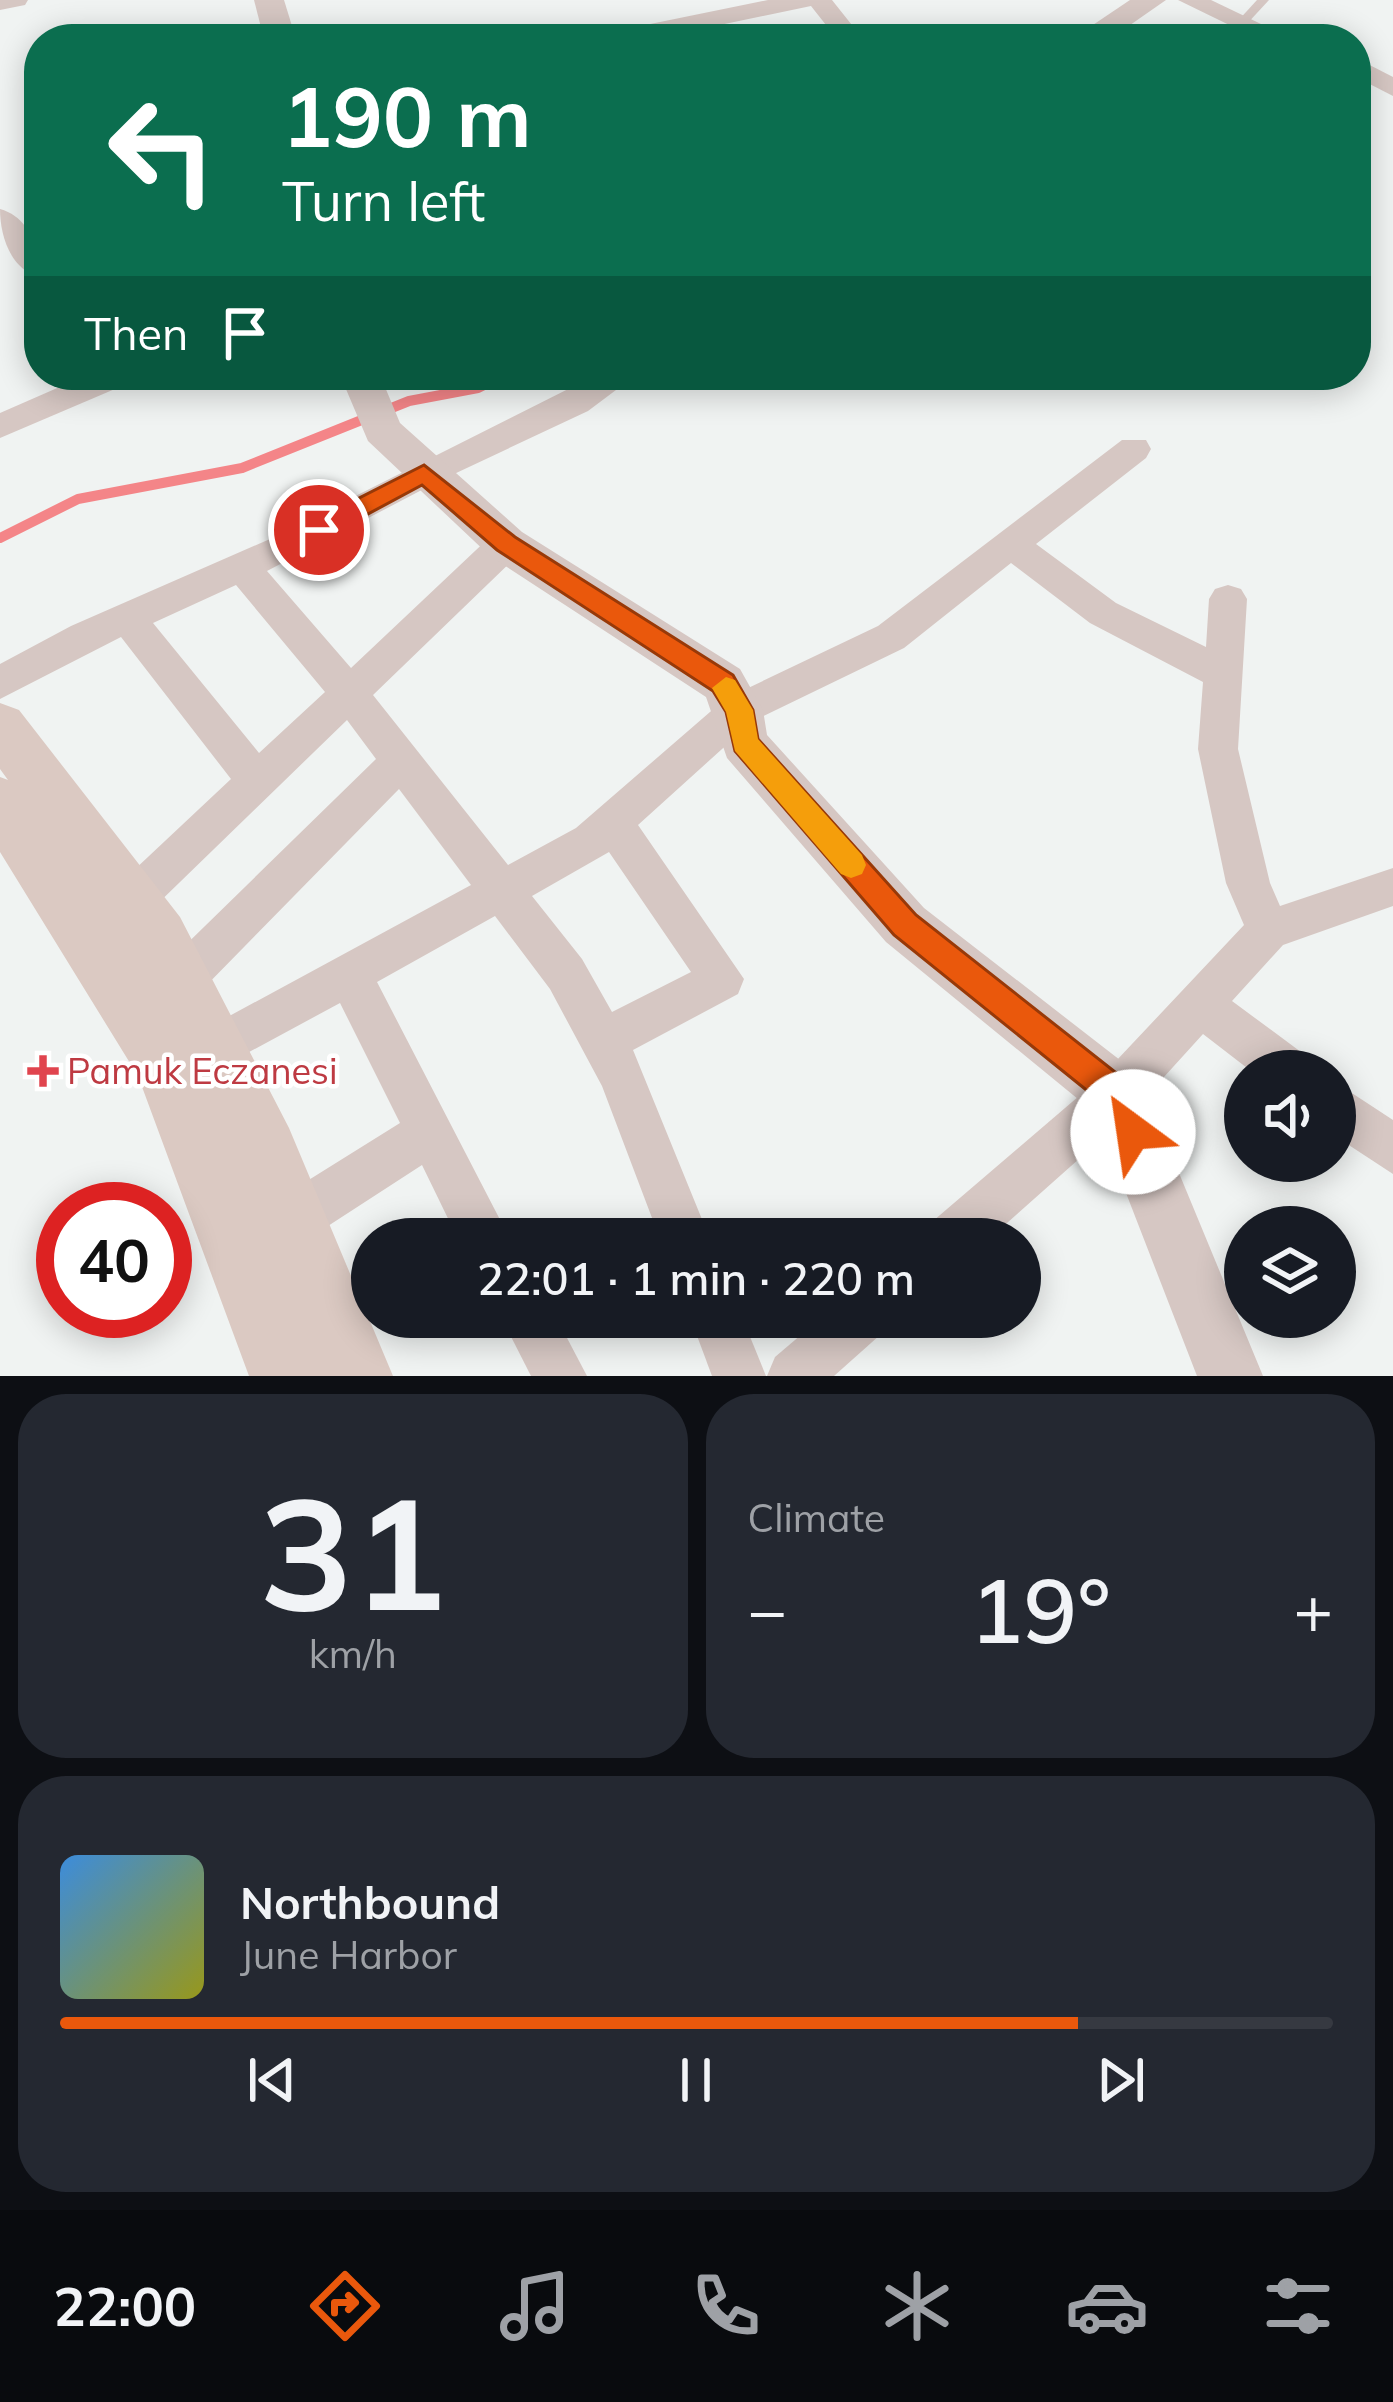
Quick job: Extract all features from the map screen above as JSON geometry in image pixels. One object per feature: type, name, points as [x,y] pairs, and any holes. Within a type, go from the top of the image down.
[{"type":"main road","points":[[0,726],[158,937],[293,1219],[356,1376]]},
{"type":"main road","points":[[3,812],[164,1058],[286,1376]]},
{"type":"street","points":[[0,3],[16,0]]},
{"type":"street","points":[[654,24],[693,9],[804,0]]},
{"type":"street","points":[[819,0],[838,24]]},
{"type":"street","points":[[1112,24],[1151,0]]},
{"type":"street","points":[[1190,0],[1221,24]]},
{"type":"street","points":[[0,218],[24,248]]},
{"type":"street","points":[[0,426],[83,390]]},
{"type":"street","points":[[0,683],[596,390]]},
{"type":"street","points":[[368,392],[424,473],[506,544],[723,683],[739,710],[745,743],[905,925],[1117,1094],[1230,1376]]},
{"type":"street","points":[[214,1049],[591,841],[739,710],[890,637],[1134,449]]},
{"type":"street","points":[[131,901],[506,544]]},
{"type":"street","points":[[1011,544],[1103,613],[1223,674]]},
{"type":"street","points":[[242,567],[349,693],[566,974],[603,1041],[676,1218]]},
{"type":"street","points":[[1228,599],[1218,749],[1248,883],[1268,930]]},
{"type":"street","points":[[128,618],[257,781]]},
{"type":"street","points":[[180,981],[402,760]]},
{"type":"street","points":[[603,1041],[722,979],[612,822]]},
{"type":"street","points":[[975,1218],[1117,1094],[1268,930],[1393,886]]},
{"type":"street","points":[[349,974],[474,1218]]},
{"type":"street","points":[[1200,1004],[1260,1050]]},
{"type":"street","points":[[1356,1122],[1393,1150]]},
{"type":"street","points":[[293,1219],[428,1134]]},
{"type":"street","points":[[539,1338],[560,1376]]},
{"type":"street","points":[[724,1338],[739,1376]]},
{"type":"street","points":[[794,1376],[838,1338]]},
{"type":"lane","points":[[1239,24],[1263,0]]},
{"type":"waterway","points":[[0,538],[78,499],[242,468],[409,401],[467,390]]},
{"type":"slow traffic","points":[[726,688],[739,710],[745,743],[851,865]]},
{"type":"place","name":"Pamuk Eczanesi","points":[[43,1071]]},
{"type":"route","points":[[319,530],[424,473],[506,544],[723,683],[739,710],[745,743],[905,925],[1117,1094],[1133,1132]]}]
